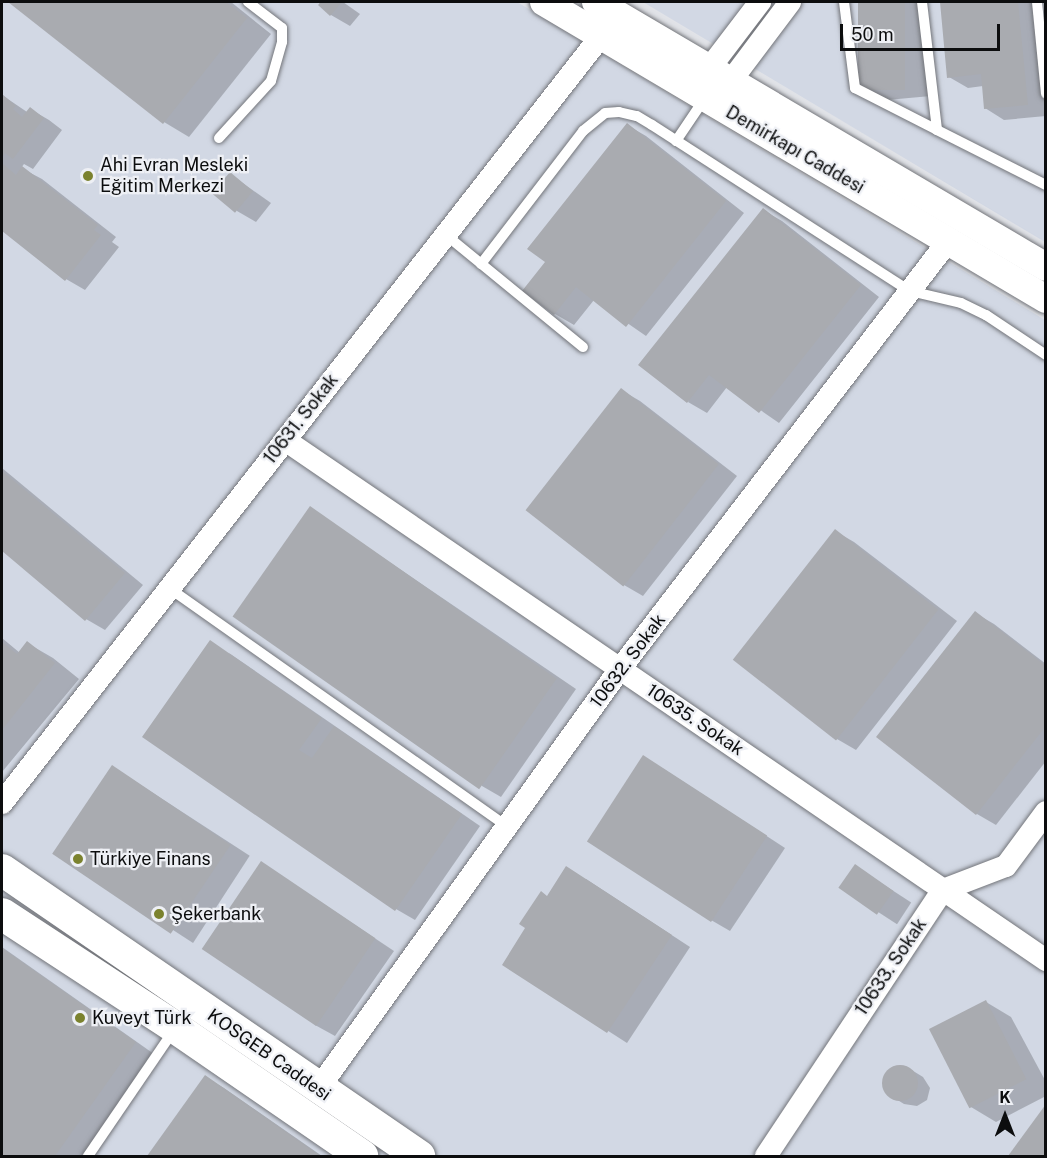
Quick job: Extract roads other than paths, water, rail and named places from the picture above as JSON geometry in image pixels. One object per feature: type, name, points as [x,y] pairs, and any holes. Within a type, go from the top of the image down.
[{"type":"main road","name":"KOSGEB Caddesi","points":[[2,870],[318,1089],[419,1156]]},
{"type":"main road","name":"KOSGEB Caddesi","points":[[2,914],[176,1028],[362,1156]]},
{"type":"street","name":"Demirkapı Caddesi","points":[[544,2],[601,36],[711,88],[1046,267]]},
{"type":"street","name":"Demirkapı Caddesi","points":[[596,2],[711,88],[949,240],[1046,298]]},
{"type":"street","points":[[711,88],[760,2]]},
{"type":"street","points":[[711,88],[790,2]]},
{"type":"street","name":"10631. Sokak","points":[[2,802],[601,36]]},
{"type":"street","name":"10632. Sokak","points":[[318,1089],[620,669],[949,240]]},
{"type":"street","name":"10635. Sokak","points":[[285,440],[1046,960]]},
{"type":"street","points":[[943,890],[1006,866],[1046,812]]},
{"type":"street","name":"10633. Sokak","points":[[766,1156],[943,890]]},
{"type":"lane","points":[[219,138],[271,81],[282,42],[282,28],[248,2]]},
{"type":"lane","points":[[844,2],[855,88],[1046,185]]},
{"type":"lane","points":[[922,2],[937,130]]},
{"type":"lane","points":[[1037,2],[1046,94]]},
{"type":"lane","points":[[676,141],[711,88]]},
{"type":"lane","points":[[481,264],[593,121],[606,113],[619,112],[637,116],[910,291],[961,303],[986,315],[1046,355]]},
{"type":"lane","points":[[446,235],[583,347]]},
{"type":"lane","points":[[170,588],[508,827]]},
{"type":"lane","points":[[88,1156],[176,1028]]},
{"type":"place","name":"Ahi Evran Mesleki Eğitim Merkezi","points":[[88,176]]},
{"type":"place","name":"Türkiye Finans","points":[[78,859]]},
{"type":"place","name":"Şekerbank","points":[[159,914]]},
{"type":"place","name":"Kuveyt Türk","points":[[80,1018]]}]
